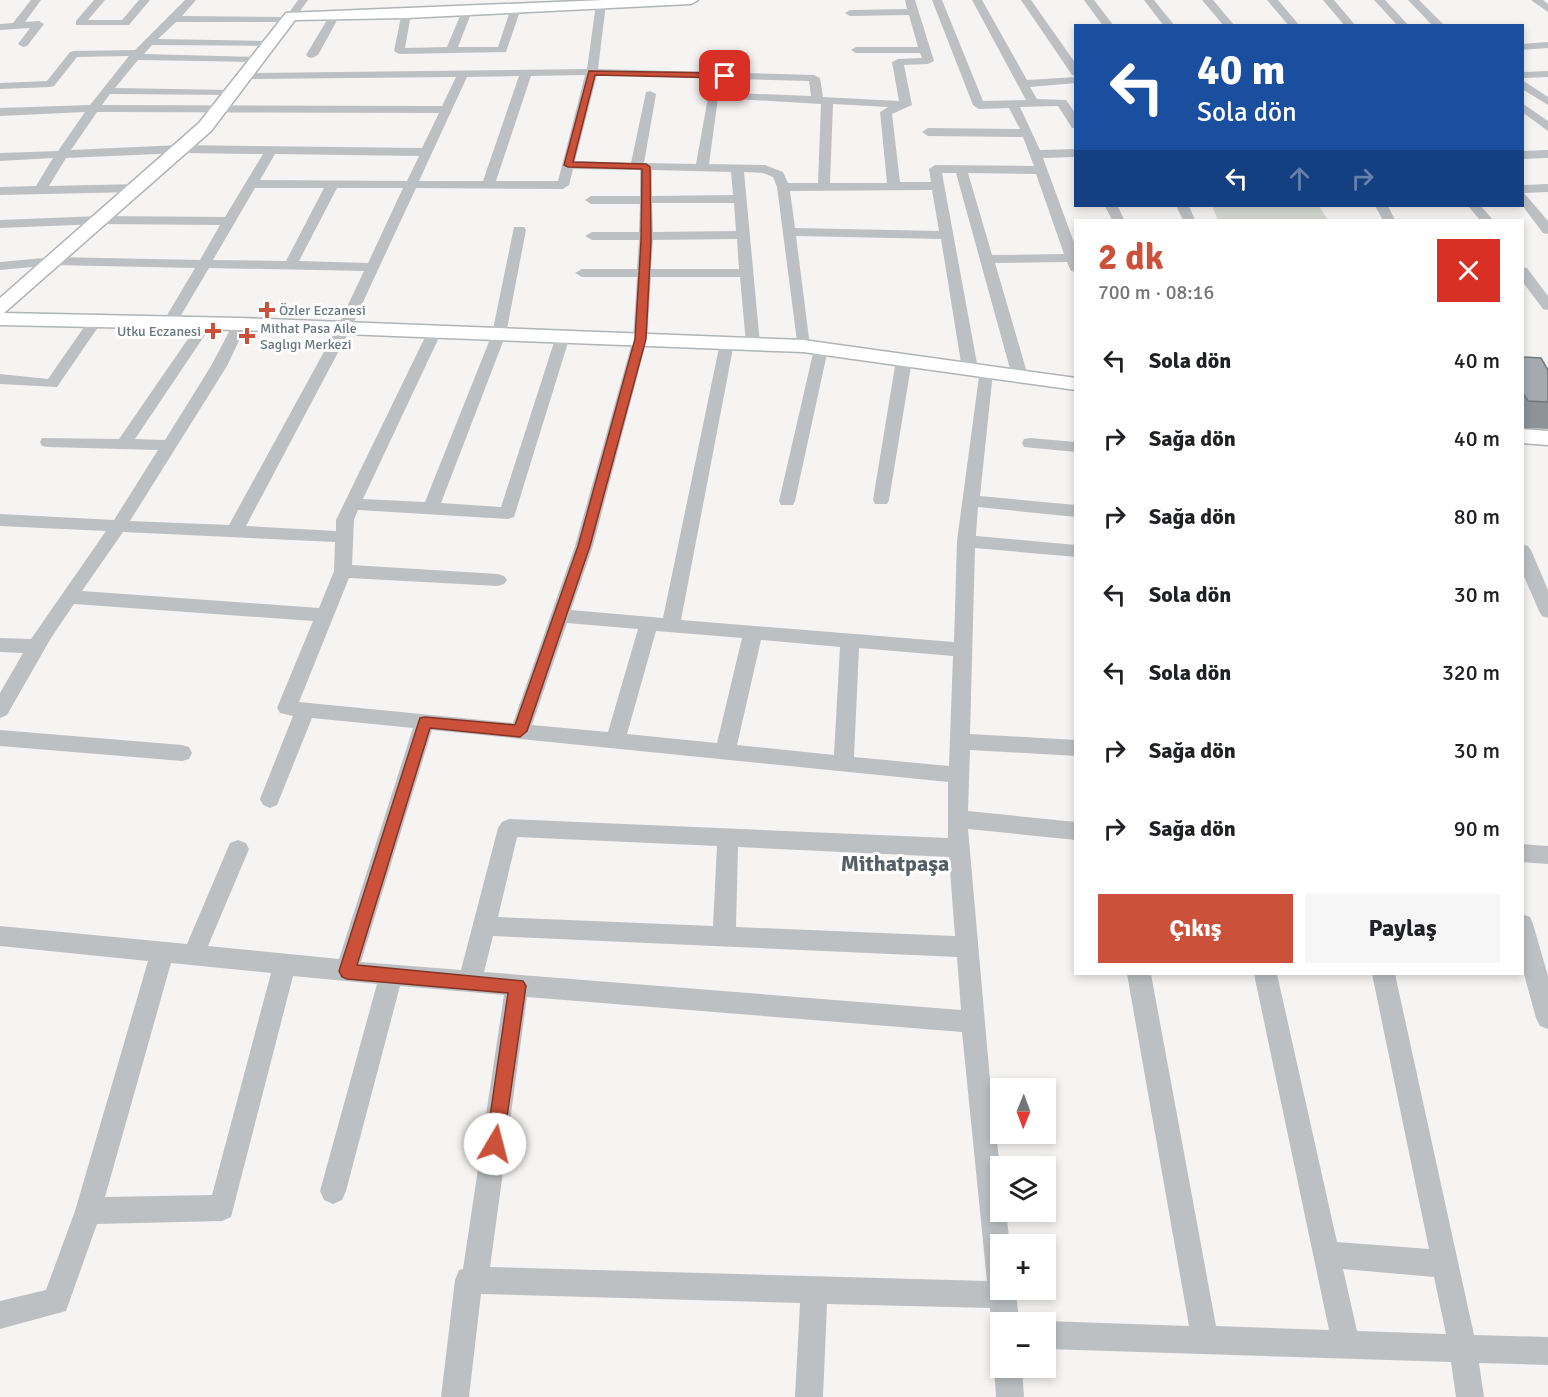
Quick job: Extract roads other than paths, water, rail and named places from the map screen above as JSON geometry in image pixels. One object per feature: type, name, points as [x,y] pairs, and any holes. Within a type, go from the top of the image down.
[{"type":"street","points":[[16,26],[36,0]]},
{"type":"street","points":[[100,0],[80,23],[125,23],[145,0]]},
{"type":"street","points":[[40,190],[93,108],[137,55],[191,0]]},
{"type":"street","points":[[0,308],[205,127],[303,0]]},
{"type":"street","points":[[174,18],[290,18],[404,9],[467,11],[522,6],[692,0]]},
{"type":"street","points":[[937,0],[979,105],[1014,106],[1033,102],[1062,102],[1074,123]]},
{"type":"street","points":[[977,0],[1033,102]]},
{"type":"street","points":[[1026,0],[1074,70]]},
{"type":"street","points":[[1089,0],[1107,24]]},
{"type":"street","points":[[1149,0],[1168,24]]},
{"type":"street","points":[[1207,0],[1228,24]]},
{"type":"street","points":[[1272,0],[1293,24]]},
{"type":"street","points":[[1328,0],[1349,24]]},
{"type":"street","points":[[1379,0],[1402,24]]},
{"type":"street","points":[[1413,0],[1438,24]]},
{"type":"street","points":[[252,184],[563,185],[592,72],[591,3]]},
{"type":"street","points":[[404,9],[399,51],[502,50],[522,6]]},
{"type":"street","points":[[850,13],[911,6],[928,61],[898,62],[906,105]]},
{"type":"street","points":[[451,50],[467,11]]},
{"type":"street","points":[[312,55],[335,15]]},
{"type":"street","points":[[0,27],[39,24],[23,44]]},
{"type":"street","points":[[150,42],[269,44]]},
{"type":"street","points":[[1524,47],[1548,45]]},
{"type":"street","points":[[856,50],[924,50]]},
{"type":"street","points":[[0,86],[50,84],[74,54],[257,60]]},
{"type":"street","points":[[244,76],[592,72],[814,78],[823,102],[824,187]]},
{"type":"street","points":[[488,185],[526,73]]},
{"type":"street","points":[[235,531],[344,328],[463,74]]},
{"type":"street","points":[[1524,75],[1548,74]]},
{"type":"street","points":[[1023,84],[1074,80]]},
{"type":"street","points":[[1524,84],[1548,102]]},
{"type":"street","points":[[107,91],[231,93]]},
{"type":"street","points":[[520,731],[584,546],[640,339],[646,237],[646,201],[641,167],[650,94]]},
{"type":"street","points":[[702,168],[713,94],[906,105]]},
{"type":"street","points":[[894,187],[886,112],[906,105]]},
{"type":"street","points":[[987,259],[1074,263],[1028,133],[1014,106]]},
{"type":"street","points":[[0,112],[93,108],[446,110]]},
{"type":"street","points":[[1524,108],[1548,127]]},
{"type":"street","points":[[928,132],[1028,133]]},
{"type":"street","points":[[1524,142],[1543,154]]},
{"type":"street","points":[[0,157],[180,150],[427,152]]},
{"type":"street","points":[[170,322],[271,150]]},
{"type":"street","points":[[1035,154],[1074,153]]},
{"type":"street","points":[[1524,155],[1543,154]]},
{"type":"street","points":[[568,165],[765,169],[778,175],[783,187],[788,232],[812,347],[787,501]]},
{"type":"street","points":[[737,169],[753,344]]},
{"type":"street","points":[[996,1234],[972,1022],[957,819],[966,541],[971,501],[978,370],[945,235],[935,169],[1041,170]]},
{"type":"street","points":[[961,169],[1020,376]]},
{"type":"street","points":[[290,266],[333,184]]},
{"type":"street","points":[[783,187],[938,186]]},
{"type":"street","points":[[0,191],[136,188]]},
{"type":"street","points":[[1524,189],[1548,189]]},
{"type":"street","points":[[591,200],[739,199]]},
{"type":"street","points":[[1524,199],[1548,230]]},
{"type":"street","points":[[1476,207],[1485,219]]},
{"type":"street","points":[[0,224],[100,220],[230,221]]},
{"type":"street","points":[[431,508],[499,334],[519,231]]},
{"type":"street","points":[[788,232],[945,235]]},
{"type":"street","points":[[592,236],[742,235]]},
{"type":"street","points":[[0,266],[54,261],[373,267]]},
{"type":"street","points":[[582,273],[746,273]]},
{"type":"street","points":[[1524,274],[1548,306]]},
{"type":"street","points":[[0,319],[240,324],[812,347],[1074,384]]},
{"type":"street","points":[[0,379],[52,384],[96,320]]},
{"type":"street","points":[[123,445],[206,323]]},
{"type":"street","points":[[0,711],[36,646],[119,525],[219,366],[240,324]]},
{"type":"street","points":[[435,331],[345,520],[343,571],[287,708],[958,775]]},
{"type":"street","points":[[352,504],[508,513],[563,336]]},
{"type":"street","points":[[671,625],[727,343]]},
{"type":"street","points":[[881,500],[904,360]]},
{"type":"street","points":[[1524,436],[1548,438]]},
{"type":"street","points":[[48,442],[168,445]]},
{"type":"street","points":[[1030,442],[1074,447]]},
{"type":"street","points":[[971,501],[1074,511]]},
{"type":"street","points":[[0,520],[344,537]]},
{"type":"street","points":[[966,541],[1074,551]]},
{"type":"street","points":[[1524,553],[1543,586],[1548,611]]},
{"type":"street","points":[[343,571],[498,580]]},
{"type":"street","points":[[69,597],[325,615]]},
{"type":"street","points":[[560,616],[962,650]]},
{"type":"street","points":[[615,741],[649,624]]},
{"type":"street","points":[[725,752],[753,632]]},
{"type":"street","points":[[844,764],[850,640]]},
{"type":"street","points":[[0,645],[36,646]]},
{"type":"street","points":[[270,799],[305,710]]},
{"type":"street","points":[[347,971],[425,722]]},
{"type":"street","points":[[0,738],[182,753]]},
{"type":"street","points":[[959,741],[1074,748]]},
{"type":"street","points":[[957,819],[1074,831]]},
{"type":"street","points":[[470,982],[509,828],[958,848]]},
{"type":"street","points":[[724,936],[728,838]]},
{"type":"street","points":[[193,957],[238,849]]},
{"type":"street","points":[[1524,852],[1548,855]]},
{"type":"street","points":[[484,926],[966,947]]},
{"type":"street","points":[[1524,931],[1548,1018]]},
{"type":"street","points":[[0,936],[284,966],[972,1022]]},
{"type":"street","points":[[0,1315],[56,1301],[88,1211],[162,953]]},
{"type":"street","points":[[88,1211],[222,1208],[284,966]]},
{"type":"street","points":[[333,1191],[391,975]]},
{"type":"street","points":[[1139,975],[1205,1340]]},
{"type":"street","points":[[1265,975],[1346,1344]]},
{"type":"street","points":[[1384,975],[1463,1348],[1470,1397]]},
{"type":"street","points":[[475,1280],[517,986]]},
{"type":"street","points":[[1325,1254],[1445,1264]]},
{"type":"street","points":[[455,1397],[469,1280],[814,1290],[990,1288]]},
{"type":"street","points":[[809,1397],[814,1290]]},
{"type":"street","points":[[1056,1335],[1548,1351]]},
{"type":"street","points":[[1009,1378],[1010,1397]]},
{"type":"place","name":"Özler Eczanesi","points":[[267,310]]},
{"type":"place","name":"Utku Eczanesi","points":[[213,331]]},
{"type":"place","name":"Mithat Pasa Aile Saglıgı Merkezi","points":[[247,336]]},
{"type":"district","name":"Mithatpaşa","points":[[895,863]]}]
